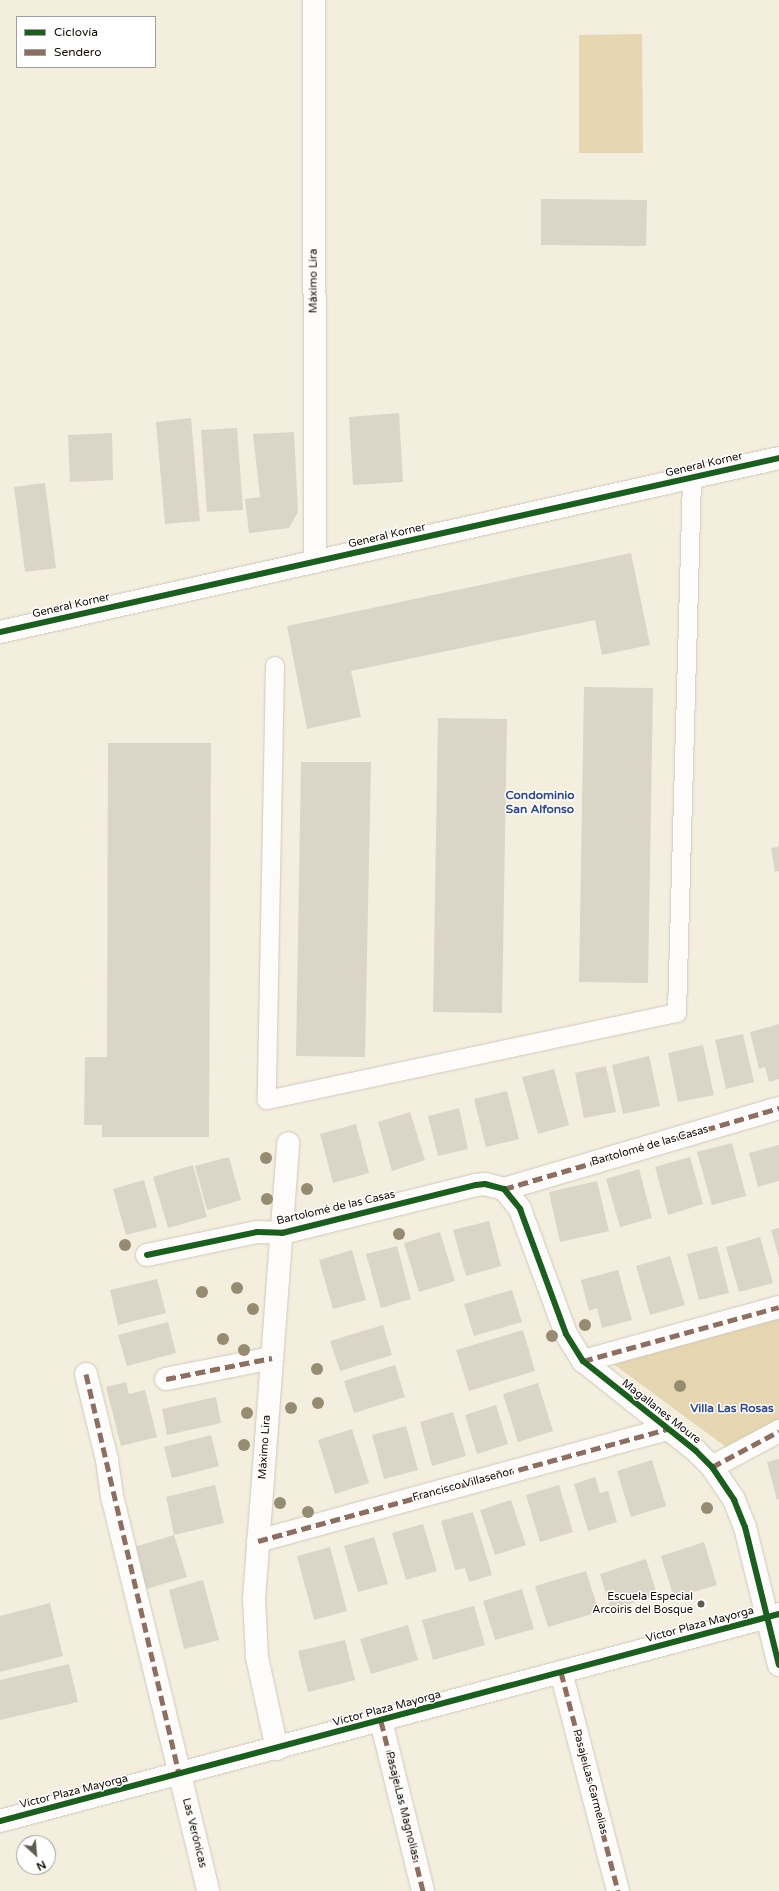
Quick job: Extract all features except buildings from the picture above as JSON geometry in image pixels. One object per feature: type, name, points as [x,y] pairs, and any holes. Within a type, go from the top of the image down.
[{"type":"street","name":"Máximo Lira","points":[[314,0],[315,562]]},
{"type":"street","name":"General Korner","points":[[0,632],[779,458]]},
{"type":"street","name":"Bartolomé de las Casas","points":[[147,1255],[257,1232],[282,1233],[476,1185],[486,1184],[504,1189],[779,1108]]},
{"type":"street","name":"Máximo Lira","points":[[277,1749],[257,1657],[254,1599],[288,1143]]},
{"type":"street","name":"Magallanes Moure","points":[[504,1189],[520,1209],[566,1334],[583,1361],[668,1429],[712,1467],[740,1513],[773,1615],[779,1665]]},
{"type":"street","points":[[583,1361],[779,1307]]},
{"type":"street","points":[[166,1379],[272,1358]]},
{"type":"street","name":"Las Verónicas","points":[[86,1374],[178,1775],[208,1891]]},
{"type":"street","name":"Francisco Villaseñor","points":[[258,1541],[668,1429]]},
{"type":"street","points":[[712,1467],[779,1431]]},
{"type":"street","name":"Víctor Plaza Mayorga","points":[[0,1821],[277,1749],[773,1615]]},
{"type":"street","name":"Pasaje Las Carmelias","points":[[561,1672],[618,1891]]},
{"type":"street","name":"Pasaje Las Magnolias","points":[[381,1721],[422,1891]]},
{"type":"lane","points":[[276,666],[267,1100],[677,1013],[692,478]]},
{"type":"shaded area","points":[[642,34],[643,153],[579,153],[579,35]]},
{"type":"shaded area","points":[[779,1317],[779,1419],[726,1447],[612,1363]]},
{"type":"marked path","points":[[504,1189],[779,1108]]},
{"type":"marked path","points":[[583,1361],[779,1307]]},
{"type":"marked path","points":[[166,1379],[272,1358]]},
{"type":"marked path","points":[[86,1374],[179,1775]]},
{"type":"marked path","points":[[258,1541],[668,1429]]},
{"type":"marked path","points":[[712,1467],[779,1431]]},
{"type":"marked path","points":[[561,1672],[618,1891]]},
{"type":"marked path","points":[[381,1721],[423,1891]]},
{"type":"cycle path","points":[[0,632],[779,458]]},
{"type":"cycle path","points":[[147,1255],[257,1232],[282,1233],[476,1185],[485,1184],[504,1189],[520,1209],[566,1334],[583,1361],[696,1451],[712,1467],[734,1500],[745,1527],[779,1665]]},
{"type":"cycle path","points":[[0,1821],[779,1614]]},
{"type":"place","name":"Escuela Especial Arcoiris del Bosque","points":[[701,1604]]},
{"type":"district","name":"Condominio San Alfonso","points":[[540,803]]},
{"type":"district","name":"Villa Las Rosas","points":[[732,1409]]}]
